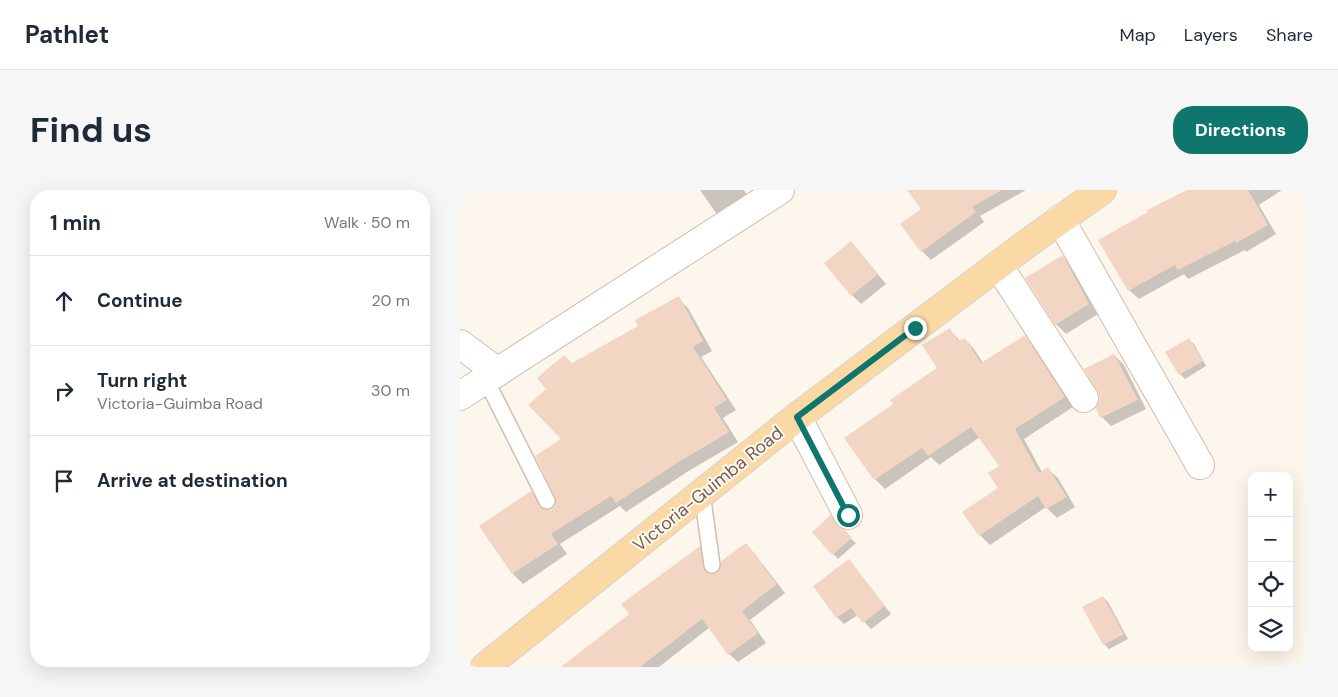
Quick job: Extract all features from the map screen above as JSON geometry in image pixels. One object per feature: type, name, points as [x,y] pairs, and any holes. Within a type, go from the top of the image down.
[{"type":"main road","name":"Victoria-Guimba Road","points":[[485,667],[797,417],[998,265],[1102,190]]},
{"type":"street","points":[[460,396],[780,190]]},
{"type":"street","points":[[1060,219],[1200,465]]},
{"type":"street","points":[[998,265],[1084,398]]},
{"type":"street","points":[[460,344],[492,376]]},
{"type":"street","points":[[797,417],[848,515]]},
{"type":"lane","points":[[492,376],[548,501]]},
{"type":"lane","points":[[702,493],[712,566]]},
{"type":"building","points":[[907,190],[1002,190],[972,207],[976,212],[921,252],[900,224],[921,209]]},
{"type":"building","points":[[1187,190],[1248,190],[1268,225],[1236,243],[1235,241],[1178,270],[1175,265],[1128,291],[1098,240],[1148,212],[1147,210]]},
{"type":"building","points":[[851,241],[878,274],[851,296],[824,263]]},
{"type":"building","points":[[1063,255],[1089,304],[1055,325],[1025,278]]},
{"type":"building","points":[[679,296],[703,341],[693,347],[727,400],[714,408],[729,432],[616,503],[611,496],[551,534],[558,544],[512,574],[479,526],[531,491],[542,509],[551,510],[555,506],[555,497],[535,456],[561,439],[528,405],[546,389],[537,378],[564,355],[572,363],[638,326],[635,320]]},
{"type":"building","points":[[950,328],[958,341],[965,338],[981,363],[1025,335],[1065,397],[1015,429],[1039,473],[1048,467],[1067,497],[1046,509],[1038,496],[979,536],[962,512],[998,488],[988,473],[999,466],[971,427],[928,456],[922,448],[874,480],[844,438],[893,404],[890,400],[937,368],[922,345]]},
{"type":"building","points":[[1189,338],[1203,361],[1179,375],[1165,352]]},
{"type":"building","points":[[1114,354],[1138,400],[1100,418],[1096,408],[1100,398],[1084,369]]},
{"type":"building","points":[[831,515],[839,528],[845,530],[852,538],[832,555],[812,532]]},
{"type":"building","points":[[746,543],[777,584],[742,611],[758,633],[728,655],[702,619],[640,667],[561,667],[629,614],[621,604],[700,546],[704,570],[713,574],[717,573],[720,569],[721,561]]},
{"type":"building","points":[[849,559],[885,606],[863,623],[851,608],[836,618],[813,586]]},
{"type":"building","points":[[1103,596],[1124,634],[1103,645],[1082,607]]},
{"type":"route","points":[[848,515],[797,417],[915,328]]}]
